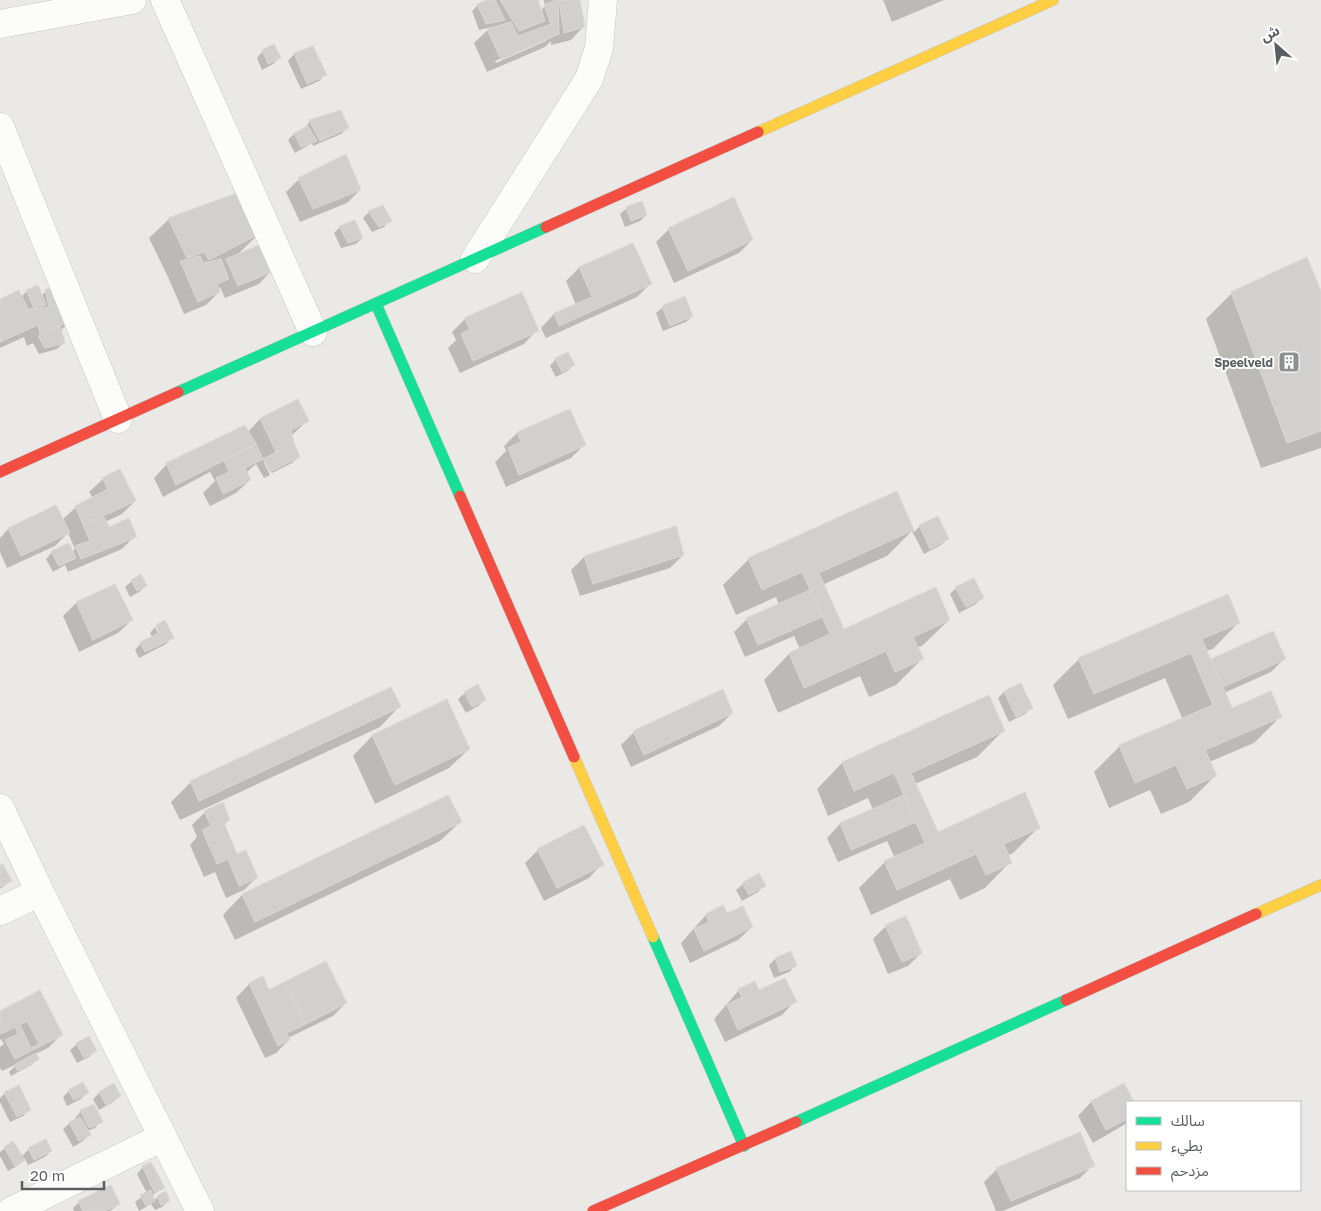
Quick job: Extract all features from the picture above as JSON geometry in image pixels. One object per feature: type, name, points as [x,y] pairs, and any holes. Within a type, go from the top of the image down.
[{"type":"street","points":[[0,24],[132,0]]},
{"type":"street","points":[[165,0],[313,332]]},
{"type":"street","points":[[475,259],[590,79],[600,48],[603,0]]},
{"type":"street","points":[[0,472],[1053,0]]},
{"type":"street","points":[[0,128],[118,419]]},
{"type":"street","points":[[376,304],[744,1146]]},
{"type":"street","points":[[0,808],[40,892],[200,1211]]},
{"type":"street","points":[[593,1211],[744,1146],[1321,885]]},
{"type":"street","points":[[0,911],[40,892]]},
{"type":"street","points":[[11,1211],[163,1137]]},
{"type":"building","points":[[487,0],[495,0],[505,20],[486,24],[477,4]]},
{"type":"building","points":[[500,0],[538,0],[545,21],[519,31]]},
{"type":"building","points":[[558,0],[559,34],[501,60],[487,29],[511,22],[518,36],[551,24],[544,5]]},
{"type":"building","points":[[559,0],[580,0],[585,27],[564,33]]},
{"type":"building","points":[[274,44],[281,58],[268,64],[262,50]]},
{"type":"building","points":[[313,46],[327,75],[307,84],[294,53]]},
{"type":"building","points":[[341,110],[349,128],[320,141],[309,120]]},
{"type":"building","points":[[308,126],[317,141],[301,147],[294,133]]},
{"type":"building","points":[[346,154],[361,190],[313,209],[298,178]]},
{"type":"building","points":[[237,193],[261,233],[209,260],[204,252],[187,258],[168,218]]},
{"type":"building","points":[[734,197],[753,240],[688,271],[668,228]]},
{"type":"building","points":[[642,201],[647,215],[631,221],[626,207]]},
{"type":"building","points":[[383,205],[392,221],[379,227],[368,211]]},
{"type":"building","points":[[355,220],[363,238],[348,243],[339,226]]},
{"type":"building","points":[[633,243],[652,284],[559,326],[554,313],[592,297],[579,267]]},
{"type":"building","points":[[259,245],[274,271],[238,286],[226,259]]},
{"type":"building","points":[[200,256],[203,263],[221,259],[229,279],[217,284],[220,292],[198,302],[180,261]]},
{"type":"building","name":"Speelveld","points":[[1307,257],[1321,291],[1321,431],[1287,443],[1231,292]]},
{"type":"building","points":[[58,284],[73,320],[40,333],[38,325],[0,342],[0,299],[19,290],[28,309],[49,307],[45,290]]},
{"type":"building","points":[[38,285],[46,305],[34,308],[26,290]]},
{"type":"building","points":[[522,292],[539,331],[473,361],[461,334],[470,329],[464,318]]},
{"type":"building","points":[[685,296],[693,316],[670,326],[662,306]]},
{"type":"building","points":[[60,325],[65,343],[45,348],[38,336]]},
{"type":"building","points":[[568,352],[575,365],[562,372],[555,358]]},
{"type":"building","points":[[298,399],[309,421],[291,430],[294,443],[276,452],[260,418]]},
{"type":"building","points":[[570,409],[586,445],[519,475],[508,448],[521,442],[517,432]]},
{"type":"building","points":[[245,425],[256,444],[176,485],[166,463]]},
{"type":"building","points":[[294,443],[300,457],[270,472],[263,459]]},
{"type":"building","points":[[256,444],[263,459],[245,468],[251,480],[223,494],[216,478],[229,472],[224,460]]},
{"type":"building","points":[[120,469],[136,501],[83,525],[75,506],[108,489],[102,478]]},
{"type":"building","points":[[897,491],[914,530],[819,573],[844,629],[936,587],[950,620],[913,637],[924,659],[895,672],[886,651],[804,688],[789,653],[830,634],[802,572],[762,590],[748,558]]},
{"type":"building","points":[[56,505],[70,533],[21,556],[8,528]]},
{"type":"building","points":[[938,516],[949,539],[930,549],[919,525]]},
{"type":"building","points":[[104,517],[109,527],[129,518],[137,537],[81,559],[75,546],[90,541],[83,525]]},
{"type":"building","points":[[676,526],[684,555],[593,584],[584,556]]},
{"type":"building","points":[[69,543],[76,558],[59,566],[51,551]]},
{"type":"building","points":[[141,574],[147,586],[137,591],[131,580]]},
{"type":"building","points":[[974,578],[984,598],[966,607],[955,587]]},
{"type":"building","points":[[115,584],[133,620],[93,640],[76,602]]},
{"type":"building","points":[[810,590],[822,617],[758,645],[746,618]]},
{"type":"building","points":[[1228,594],[1240,623],[1202,639],[1232,708],[1271,691],[1282,717],[1205,750],[1217,776],[1187,789],[1176,765],[1135,783],[1119,745],[1213,705],[1191,653],[1094,694],[1078,658]]},
{"type":"building","points":[[165,620],[174,638],[145,652],[140,642],[159,633],[156,625]]},
{"type":"building","points":[[1273,631],[1286,659],[1223,687],[1211,659]]},
{"type":"building","points":[[1021,683],[1033,708],[1016,717],[1004,691]]},
{"type":"building","points":[[478,684],[486,700],[472,707],[464,692]]},
{"type":"building","points":[[391,687],[401,707],[199,801],[190,781]]},
{"type":"building","points":[[723,689],[733,713],[644,755],[633,731]]},
{"type":"building","points":[[989,695],[1005,731],[911,773],[938,832],[1025,792],[1040,828],[1004,844],[1012,863],[986,875],[976,854],[897,890],[884,861],[925,843],[894,773],[854,791],[842,762]]},
{"type":"building","points":[[447,699],[470,749],[395,785],[372,735]]},
{"type":"building","points":[[448,795],[462,822],[255,922],[242,894]]},
{"type":"building","points":[[904,795],[916,822],[851,850],[840,823]]},
{"type":"building","points":[[223,802],[230,820],[224,823],[237,854],[246,850],[258,878],[239,886],[228,859],[217,864],[202,830],[211,826],[204,811]]},
{"type":"building","points":[[584,825],[604,865],[557,888],[537,849]]},
{"type":"building","points":[[3,864],[12,881],[0,887],[0,865]]},
{"type":"building","points":[[759,873],[766,886],[749,895],[742,883]]},
{"type":"building","points":[[723,905],[727,913],[743,906],[753,927],[704,951],[694,929],[709,922],[706,914]]},
{"type":"building","points":[[906,916],[922,953],[902,962],[885,925]]},
{"type":"building","points":[[791,951],[797,966],[780,972],[775,958]]},
{"type":"building","points":[[326,961],[347,1003],[306,1024],[284,982]]},
{"type":"building","points":[[263,976],[269,990],[284,982],[306,1024],[287,1033],[290,1040],[278,1046],[249,983]]},
{"type":"building","points":[[785,978],[797,1002],[738,1030],[727,1005],[742,997],[738,989],[755,981],[759,990]]},
{"type":"building","points":[[40,990],[63,1035],[15,1059],[5,1040],[18,1034],[15,1027],[1,1034],[0,1011]],"holes":[[[27,1021],[39,1044],[31,1048],[20,1025]]]},
{"type":"building","points":[[89,1036],[97,1051],[84,1058],[76,1043]]},
{"type":"building","points":[[36,1053],[39,1059],[18,1071],[14,1065]]},
{"type":"building","points":[[83,1082],[89,1093],[74,1100],[68,1090]]},
{"type":"building","points":[[114,1083],[121,1096],[106,1105],[99,1092]]},
{"type":"building","points":[[1124,1083],[1133,1101],[1126,1101],[1126,1120],[1106,1130],[1091,1101]]},
{"type":"building","points":[[19,1085],[31,1110],[17,1117],[4,1092]]},
{"type":"building","points":[[94,1104],[103,1122],[89,1128],[80,1110]]},
{"type":"building","points":[[80,1117],[91,1135],[79,1141],[69,1122]]},
{"type":"building","points":[[1080,1132],[1095,1166],[1011,1201],[996,1168]]},
{"type":"building","points":[[46,1139],[52,1151],[34,1160],[28,1148]]},
{"type":"building","points":[[13,1141],[25,1160],[15,1166],[4,1147]]},
{"type":"building","points":[[151,1162],[165,1188],[155,1193],[142,1166]]},
{"type":"building","points":[[111,1185],[120,1204],[105,1211],[83,1211],[78,1201]]},
{"type":"building","points":[[151,1190],[155,1201],[146,1206],[140,1195]]},
{"type":"building","points":[[166,1191],[170,1201],[161,1205],[157,1196]]},
{"type":"traffic: fast","points":[[178,392],[546,227]]},
{"type":"traffic: fast","points":[[376,304],[460,496]]},
{"type":"traffic: fast","points":[[653,937],[744,1146]]},
{"type":"traffic: fast","points":[[796,1122],[1066,1000]]},
{"type":"traffic: slow","points":[[758,132],[1053,0]]},
{"type":"traffic: slow","points":[[574,757],[653,937]]},
{"type":"traffic: slow","points":[[1256,914],[1321,885]]},
{"type":"traffic: jam","points":[[546,227],[758,132]]},
{"type":"traffic: jam","points":[[0,472],[178,392]]},
{"type":"traffic: jam","points":[[460,496],[574,757]]},
{"type":"traffic: jam","points":[[1066,1000],[1256,914]]},
{"type":"traffic: jam","points":[[593,1211],[796,1122]]},
{"type":"place","name":"Speelveld","points":[[1289,362]]}]
